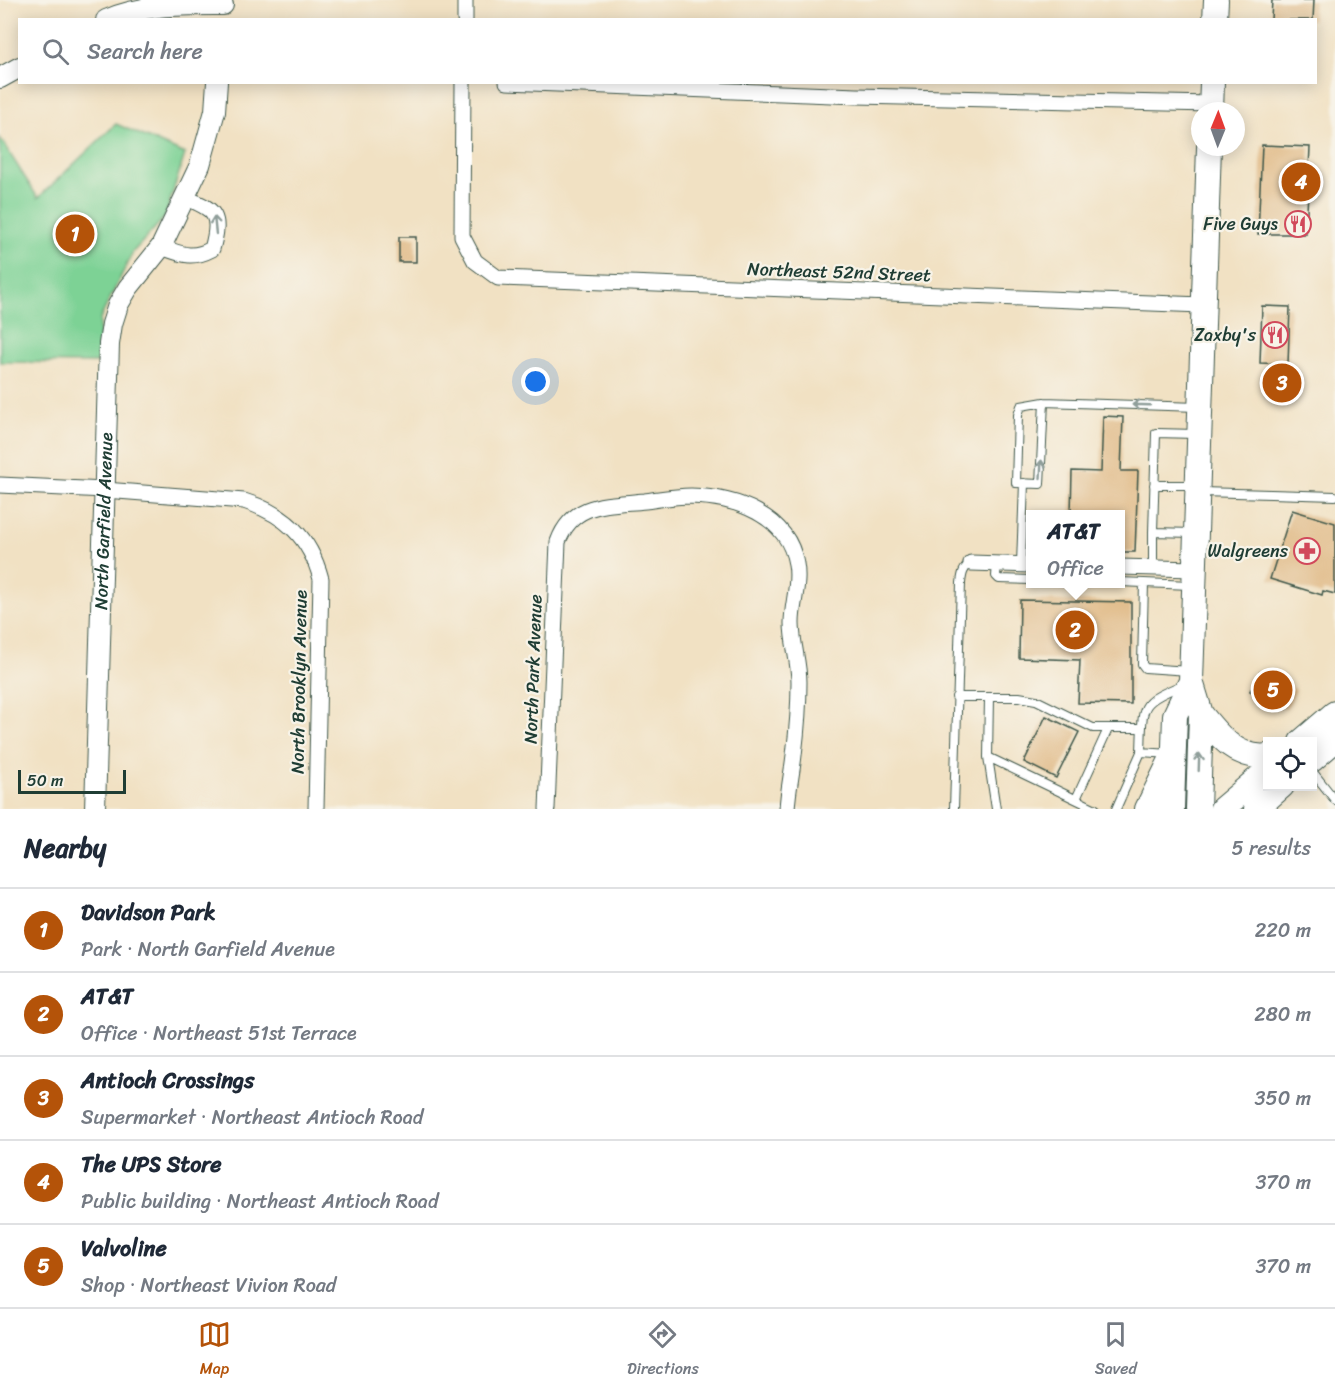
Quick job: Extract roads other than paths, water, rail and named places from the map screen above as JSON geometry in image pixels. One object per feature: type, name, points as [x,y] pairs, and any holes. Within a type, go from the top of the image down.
[{"type":"main road","points":[[1215,18],[1216,0]]},
{"type":"main road","points":[[1198,809],[1201,714],[1191,676],[1209,156]]},
{"type":"main road","points":[[1172,809],[1175,715],[1191,676]]},
{"type":"main road","points":[[1306,737],[1335,713]]},
{"type":"main road","points":[[1201,714],[1222,740],[1246,754],[1263,756]]},
{"type":"main road","points":[[1317,756],[1335,740]]},
{"type":"main road","points":[[1147,809],[1173,754]]},
{"type":"main road","points":[[1222,809],[1263,774]]},
{"type":"main road","points":[[1256,809],[1276,791]]},
{"type":"street","points":[[465,0],[465,18]]},
{"type":"street","points":[[112,18],[136,10],[162,6],[222,8]]},
{"type":"street","points":[[0,78],[18,68]]},
{"type":"street","name":"North Garfield Avenue","points":[[95,809],[109,344],[112,324],[118,305],[128,288],[161,247],[200,165],[212,125],[217,84]]},
{"type":"street","name":"Northeast 52nd Street","points":[[463,84],[462,236],[469,253],[479,265],[498,278],[1203,305]]},
{"type":"street","points":[[557,84],[857,96],[1211,99]]},
{"type":"street","points":[[161,247],[187,256],[202,254],[212,249],[217,233],[215,215],[204,204],[185,198]]},
{"type":"street","name":"North Brooklyn Avenue","points":[[0,485],[105,490],[244,501],[264,507],[292,527],[310,550],[321,579],[316,809]]},
{"type":"street","name":"North Park Avenue","points":[[548,809],[558,542],[562,532],[575,516],[593,507],[689,496],[711,498],[755,510],[772,521],[780,530],[794,555],[797,575],[792,626],[799,680],[794,754],[787,809]]},
{"type":"street","points":[[971,563],[1025,564]]},
{"type":"street","points":[[1125,567],[1153,568],[1194,577]]},
{"type":"lane","points":[[1044,402],[1040,484],[1016,483],[1019,409],[1026,404],[1044,402],[1199,407]]},
{"type":"lane","points":[[1153,568],[1155,433],[1198,434]]},
{"type":"lane","points":[[1024,483],[1025,564]]},
{"type":"lane","points":[[1154,485],[1335,496]]},
{"type":"lane","points":[[1153,532],[1195,533]]},
{"type":"lane","points":[[954,809],[961,583],[965,566],[971,563]]},
{"type":"lane","points":[[997,564],[996,576],[999,579],[1026,580]]},
{"type":"lane","points":[[1125,582],[1144,583],[1194,577]]},
{"type":"lane","points":[[1144,583],[1142,664],[1145,668],[1191,676]]},
{"type":"lane","points":[[1116,809],[1141,752],[1143,715],[1149,701],[1191,676]]},
{"type":"lane","points":[[956,697],[1018,697],[1036,700],[1093,728],[1142,728]]},
{"type":"lane","points":[[989,697],[988,757],[996,809]]},
{"type":"lane","points":[[1076,799],[1108,729]]},
{"type":"lane","points":[[1141,752],[1173,754]]},
{"type":"lane","points":[[988,757],[1096,809]]},
{"type":"lane","points":[[1317,777],[1335,800]]},
{"type":"place","name":"The UPS Store","points":[[1301,182]]},
{"type":"place","name":"Five Guys","points":[[1298,224]]},
{"type":"place","name":"Davidson Park","points":[[75,234]]},
{"type":"place","name":"Zaxby's","points":[[1275,335]]},
{"type":"place","name":"Antioch Crossings","points":[[1282,383]]},
{"type":"place","name":"Walgreens","points":[[1307,551]]},
{"type":"place","name":"AT&T","points":[[1075,630]]},
{"type":"place","name":"Valvoline","points":[[1273,690]]}]
